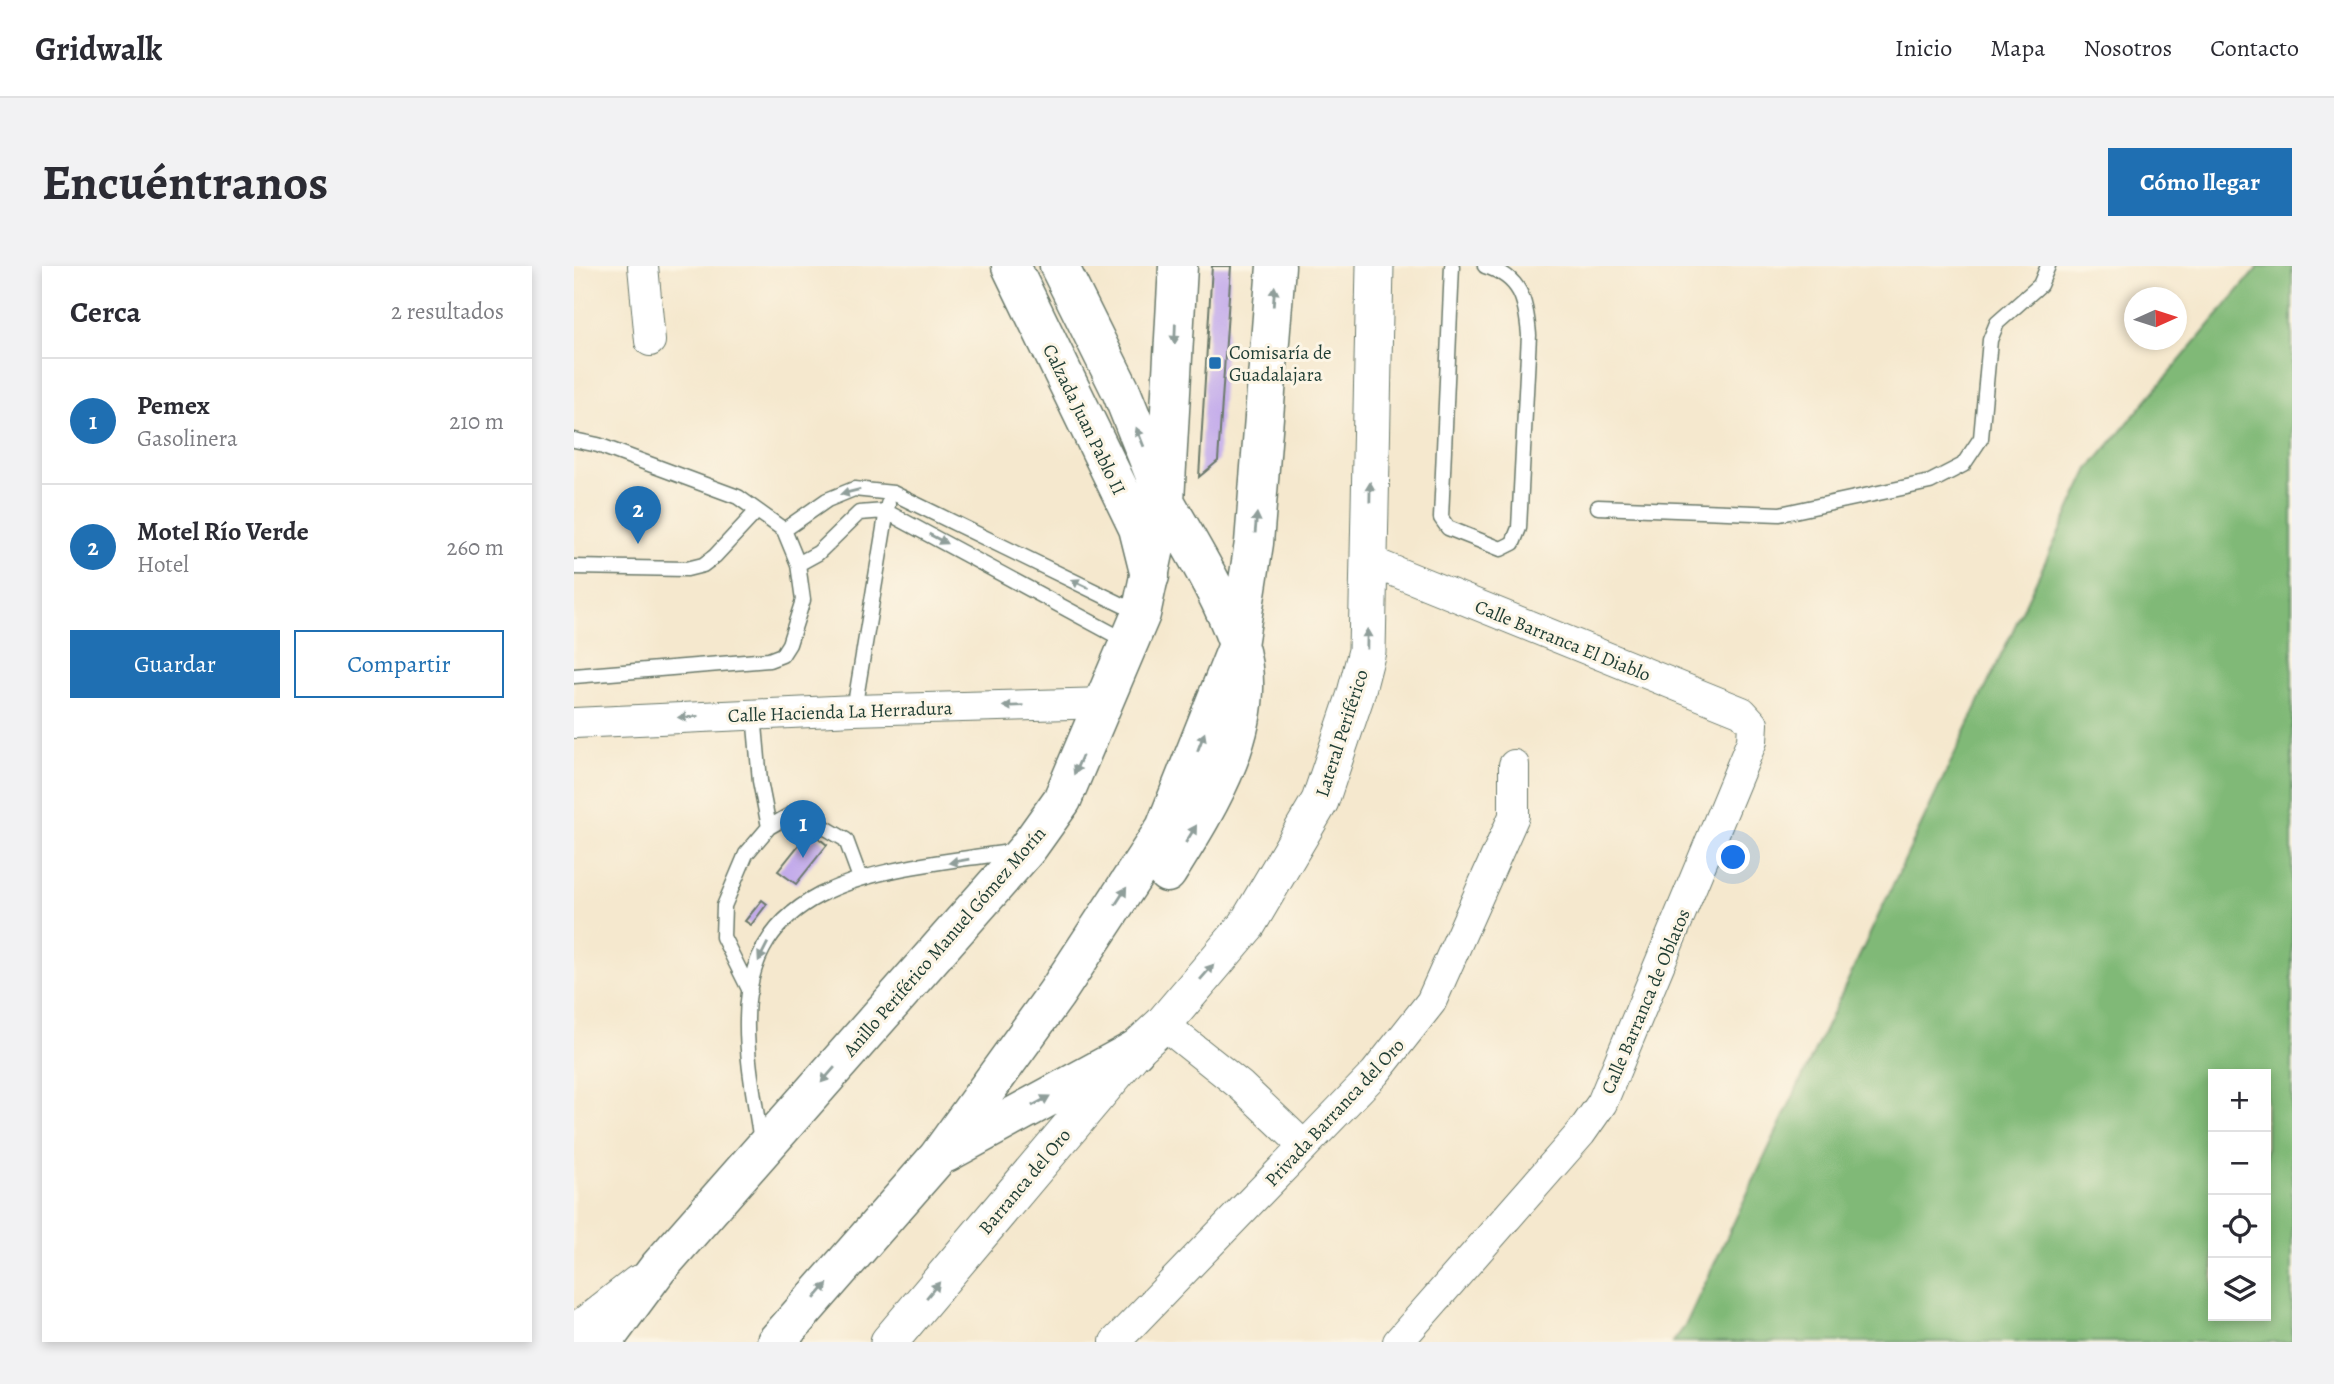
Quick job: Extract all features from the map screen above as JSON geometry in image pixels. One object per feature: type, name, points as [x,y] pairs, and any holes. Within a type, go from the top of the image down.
[{"type":"main road","name":"Calzada Juan Pablo II","points":[[1011,266],[1138,528],[1150,576]]},
{"type":"main road","name":"Calzada Juan Pablo II","points":[[1059,266],[1121,391],[1165,501],[1213,589],[1238,645]]},
{"type":"main road","points":[[776,1342],[938,1157],[1056,994],[1166,828],[1238,645],[1254,543],[1276,266]]},
{"type":"main road","name":"Anillo Periférico Manuel Gómez Morín","points":[[603,1342],[658,1268],[1027,849],[1062,800],[1106,703],[1135,629],[1150,576],[1165,501],[1177,268]]},
{"type":"main road","points":[[938,1157],[1135,1049]]},
{"type":"street","points":[[643,266],[650,341]]},
{"type":"street","name":"Lateral Periférico","points":[[1163,1024],[1247,925],[1320,801],[1355,697],[1367,651],[1375,266]]},
{"type":"street","name":"Calle Barranca El Diablo","points":[[1369,561],[1742,712],[1753,724]]},
{"type":"street","name":"Calle Hacienda La Herradura","points":[[574,723],[854,710],[1106,703]]},
{"type":"street","name":"Calle Barranca de Oblatos","points":[[1398,1342],[1581,1133],[1602,1102],[1747,754],[1753,724]]},
{"type":"street","name":"Privada Barranca del Oro","points":[[1115,1342],[1375,1073],[1431,1002],[1514,816],[1514,765]]},
{"type":"street","points":[[1163,1024],[1241,1086],[1304,1146]]},
{"type":"street","name":"Barranca del Oro","points":[[889,1342],[1135,1049],[1163,1024]]},
{"type":"street","points":[[574,1334],[658,1268]]},
{"type":"lane","points":[[1452,266],[1441,518],[1448,528],[1501,549],[1513,543],[1519,528],[1529,335],[1527,307],[1517,286],[1501,271],[1485,266]]},
{"type":"lane","points":[[1598,507],[1780,514],[1930,482],[1963,465],[1982,438],[1990,340],[1997,323],[2040,285],[2048,266]]},
{"type":"lane","points":[[574,440],[598,445],[738,497],[757,510],[785,530],[798,564],[803,600],[789,644],[782,654],[769,660],[574,676]]},
{"type":"lane","points":[[785,530],[827,500],[854,488],[893,493],[1135,629]]},
{"type":"lane","points":[[854,710],[885,511],[893,493]]},
{"type":"lane","points":[[574,567],[687,569],[703,565],[757,510]]},
{"type":"lane","points":[[798,564],[818,553],[859,513],[885,511],[1135,629]]},
{"type":"lane","points":[[754,714],[760,781],[769,827]]},
{"type":"lane","points":[[750,991],[723,937],[724,906],[746,854],[769,827],[797,811],[846,841],[860,878]]},
{"type":"lane","points":[[762,1150],[747,1043],[750,991],[762,952],[786,918],[820,892],[860,878],[1027,849]]},
{"type":"green space","points":[[2259,266],[2292,266],[2292,1342],[1673,1342],[1685,1326],[2089,469]]},
{"type":"building","name":"Comisaría de Guadalajara","points":[[1212,266],[1231,266],[1218,461],[1199,477]]},
{"type":"building","points":[[810,831],[827,845],[796,884],[778,871]]},
{"type":"building","points":[[762,900],[767,904],[751,925],[745,921]]},
{"type":"place","name":"Comisaría de Guadalajara","points":[[1215,363]]},
{"type":"place","name":"Motel Río Verde","points":[[638,544]]},
{"type":"place","name":"Pemex","points":[[803,858]]}]
